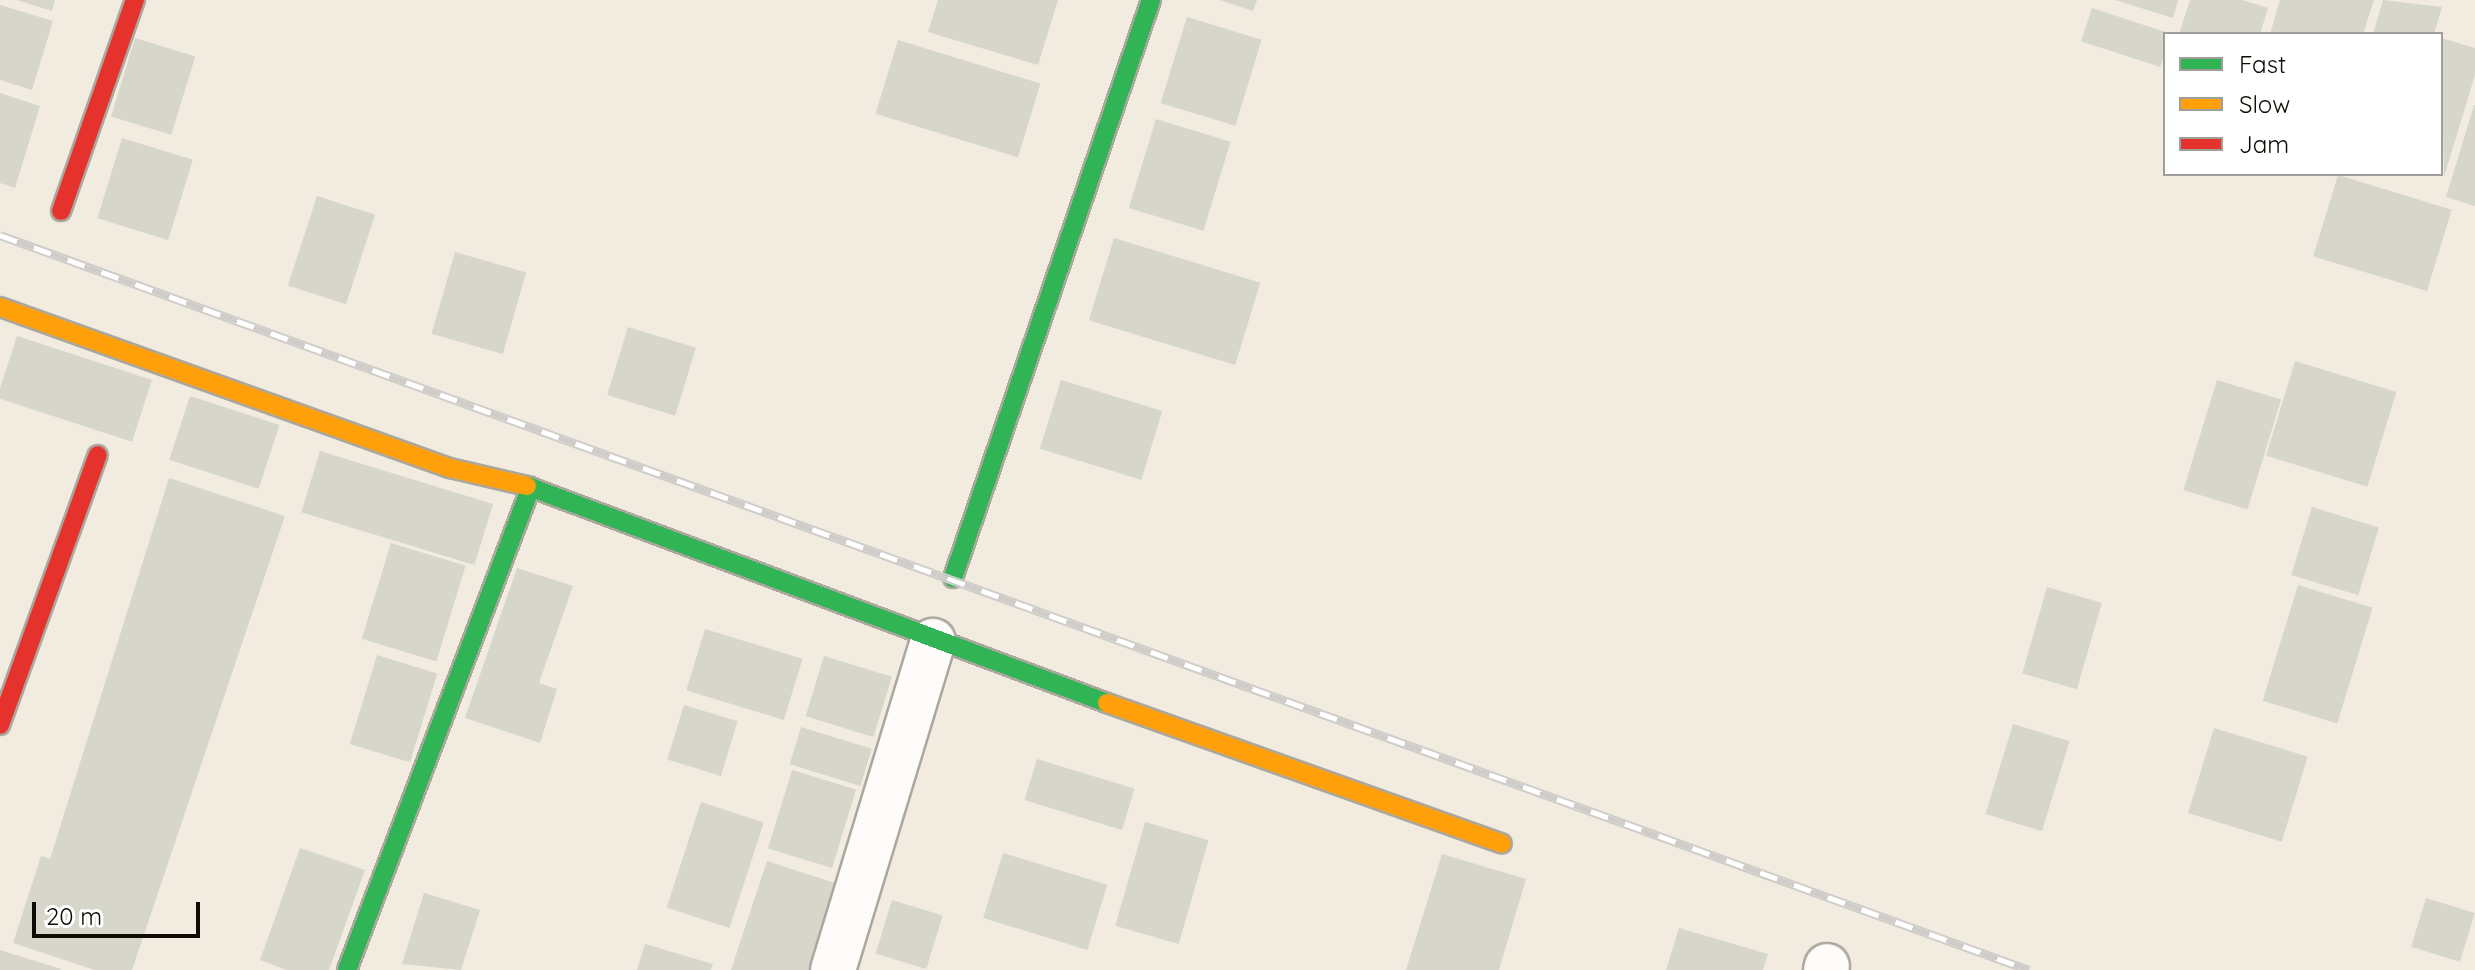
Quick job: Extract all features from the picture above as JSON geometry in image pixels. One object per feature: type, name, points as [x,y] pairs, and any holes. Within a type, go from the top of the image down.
[{"type":"street","points":[[61,211],[135,0]]},
{"type":"street","points":[[953,578],[1151,0]]},
{"type":"street","points":[[0,307],[450,468],[531,487],[933,641],[1502,844]]},
{"type":"street","points":[[0,725],[98,455]]},
{"type":"street","points":[[347,970],[531,487]]},
{"type":"street","points":[[833,970],[933,641]]},
{"type":"building","points":[[17,0],[55,0],[52,11]]},
{"type":"building","points":[[938,0],[1058,0],[1038,65],[928,32]]},
{"type":"building","points":[[1219,0],[1257,0],[1253,11]]},
{"type":"building","points":[[2115,0],[2178,0],[2173,18]]},
{"type":"building","points":[[2190,0],[2242,0],[2268,8],[2261,32],[2180,32]]},
{"type":"building","points":[[2280,0],[2374,0],[2364,32],[2271,32]]},
{"type":"building","points":[[2383,0],[2442,7],[2435,32],[2374,32]]},
{"type":"building","points":[[0,5],[53,21],[32,90],[0,80]]},
{"type":"building","points":[[2092,8],[2166,32],[2163,32],[2160,67],[2081,41]]},
{"type":"building","points":[[1187,17],[1262,40],[1235,126],[1161,103]]},
{"type":"building","points":[[135,38],[195,56],[171,135],[111,116]]},
{"type":"building","points":[[2443,39],[2475,48],[2475,75],[2444,177]]},
{"type":"building","points":[[898,40],[1040,84],[1018,157],[875,114]]},
{"type":"building","points":[[0,93],[40,106],[15,188],[0,183]]},
{"type":"building","points":[[2475,105],[2475,206],[2446,197]]},
{"type":"building","points":[[1156,119],[1231,142],[1203,231],[1129,208]]},
{"type":"building","points":[[122,138],[193,160],[168,240],[97,218]]},
{"type":"building","points":[[2338,176],[2452,210],[2427,291],[2313,256]]},
{"type":"building","points":[[317,196],[375,215],[346,304],[288,285]]},
{"type":"building","points":[[1114,238],[1260,283],[1235,365],[1089,320]]},
{"type":"building","points":[[455,252],[526,272],[503,354],[432,334]]},
{"type":"building","points":[[628,327],[696,348],[675,416],[607,395]]},
{"type":"building","points":[[17,336],[152,380],[132,442],[0,399],[0,388]]},
{"type":"building","points":[[2295,361],[2396,392],[2367,487],[2266,456]]},
{"type":"building","points":[[1061,380],[1162,411],[1141,480],[1040,449]]},
{"type":"building","points":[[2217,380],[2281,400],[2247,510],[2183,490]]},
{"type":"building","points":[[190,396],[279,425],[259,489],[169,460]]},
{"type":"building","points":[[320,451],[493,504],[474,565],[301,512]]},
{"type":"building","points":[[169,478],[285,516],[132,970],[95,970],[13,943],[41,856],[50,859]]},
{"type":"building","points":[[2312,507],[2379,527],[2358,595],[2291,575]]},
{"type":"building","points":[[391,543],[466,566],[436,661],[362,639]]},
{"type":"building","points":[[517,568],[573,586],[539,683],[557,689],[540,743],[465,718]]},
{"type":"building","points":[[2298,585],[2373,608],[2337,724],[2263,701]]},
{"type":"building","points":[[2047,587],[2102,603],[2077,689],[2022,674]]},
{"type":"building","points":[[705,629],[803,659],[784,720],[686,690]]},
{"type":"building","points":[[377,655],[437,673],[410,762],[350,744]]},
{"type":"building","points":[[824,656],[892,677],[873,737],[806,716]]},
{"type":"building","points":[[684,705],[738,721],[721,776],[667,760]]},
{"type":"building","points":[[2013,724],[2069,741],[2042,831],[1986,814]]},
{"type":"building","points":[[801,727],[872,749],[860,786],[790,764]]},
{"type":"building","points":[[2214,728],[2308,757],[2282,842],[2188,813]]},
{"type":"building","points":[[1037,759],[1135,789],[1122,830],[1024,800]]},
{"type":"building","points":[[792,770],[856,790],[832,868],[768,848]]},
{"type":"building","points":[[701,802],[764,822],[729,928],[667,908]]},
{"type":"building","points":[[1145,822],[1208,840],[1179,944],[1115,926]]},
{"type":"building","points":[[300,848],[365,870],[329,970],[287,970],[260,960]]},
{"type":"building","points":[[1003,853],[1107,885],[1087,950],[983,918]]},
{"type":"building","points":[[1442,854],[1526,879],[1499,970],[1406,970]]},
{"type":"building","points":[[767,861],[844,886],[816,970],[731,970]]},
{"type":"building","points":[[424,893],[480,910],[461,970],[402,964]]},
{"type":"building","points":[[2426,898],[2475,913],[2460,962],[2411,947]]},
{"type":"building","points":[[892,900],[943,915],[926,969],[876,954]]},
{"type":"building","points":[[1679,928],[1768,954],[1763,970],[1666,970]]},
{"type":"building","points":[[645,944],[713,964],[711,970],[637,970]]},
{"type":"building","points":[[0,950],[61,969],[0,970]]},
{"type":"railway","points":[[0,235],[2029,970]]},
{"type":"traffic: fast","points":[[953,578],[1151,0]]},
{"type":"traffic: fast","points":[[527,486],[1107,703]]},
{"type":"traffic: fast","points":[[347,970],[531,487]]},
{"type":"traffic: slow","points":[[0,307],[450,468],[527,486]]},
{"type":"traffic: slow","points":[[1107,703],[1502,844]]},
{"type":"traffic: jam","points":[[61,211],[135,0]]},
{"type":"traffic: jam","points":[[0,725],[98,455]]}]
